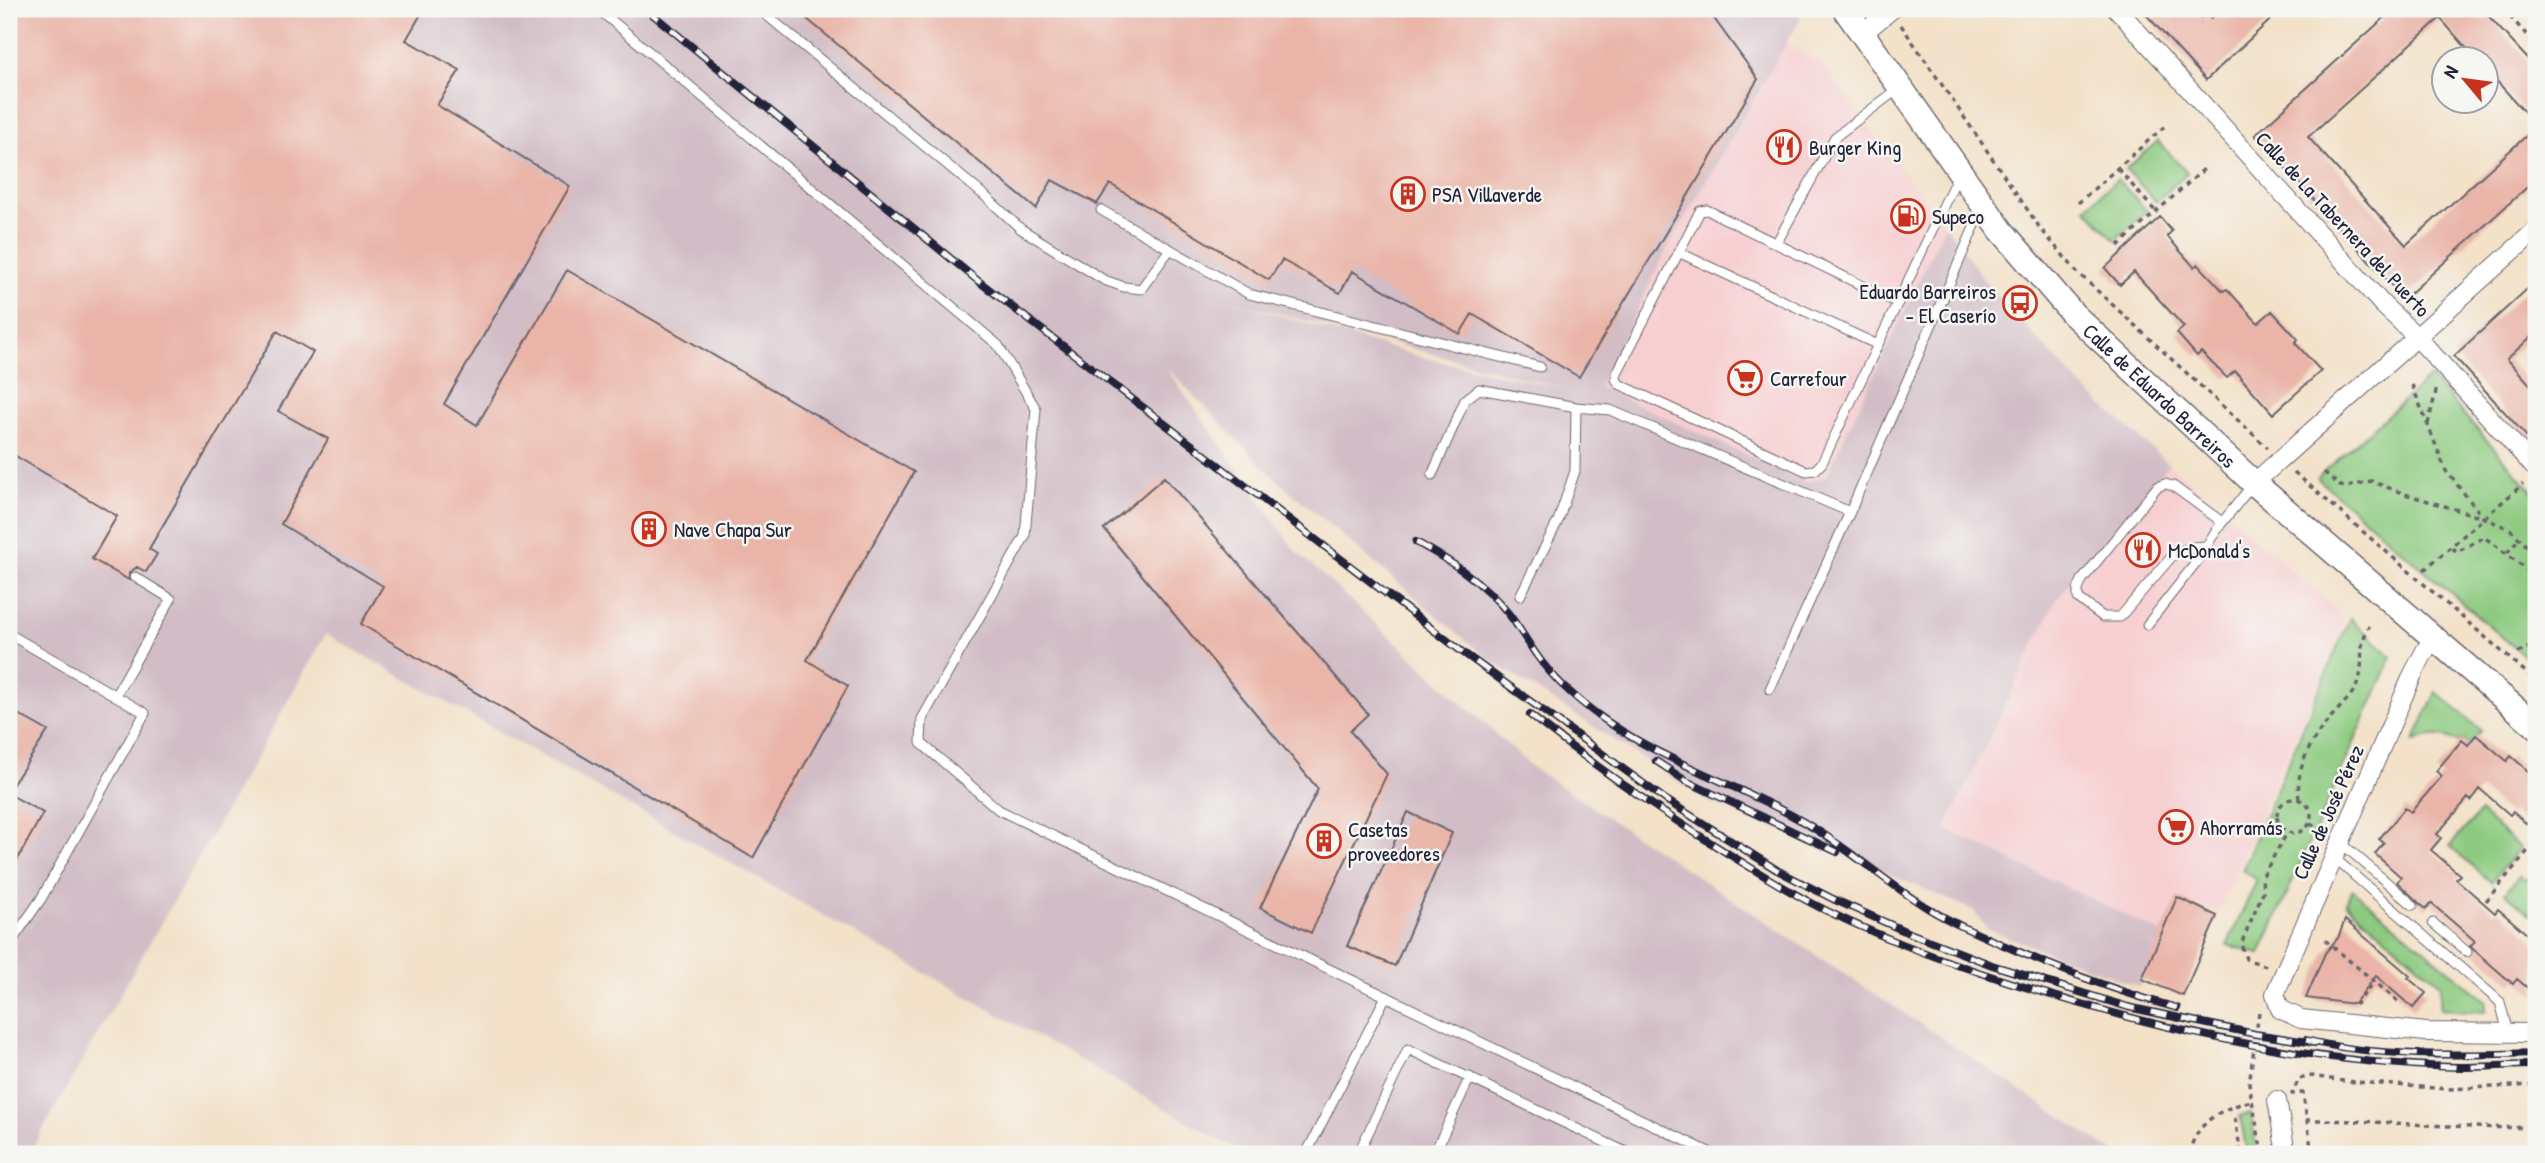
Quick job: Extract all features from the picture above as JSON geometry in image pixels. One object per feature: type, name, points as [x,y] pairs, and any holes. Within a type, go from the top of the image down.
[{"type":"street","name":"Calle de Eduardo Barreiros","points":[[1845,9],[2001,230],[2073,314],[2255,483],[2536,726]]},
{"type":"street","points":[[1863,33],[1891,9]]},
{"type":"street","name":"Calle de La Tabernera del Puerto","points":[[2117,9],[2384,305],[2417,337],[2532,475]]},
{"type":"street","points":[[2255,483],[2536,230]]},
{"type":"street","name":"Calle de José Pérez","points":[[2435,638],[2413,674],[2275,994],[2280,1009],[2301,1019],[2426,1032],[2508,1033]]},
{"type":"street","points":[[2508,1033],[2536,1033]]},
{"type":"street","points":[[2277,1100],[2286,1154]]},
{"type":"lane","points":[[598,9],[998,345],[1036,409],[1025,537],[922,719],[921,743],[999,810],[1713,1154]]},
{"type":"lane","points":[[759,9],[985,195],[1021,229],[1104,280],[1141,289],[1170,249]]},
{"type":"lane","points":[[1776,244],[1835,137],[1900,87]]},
{"type":"lane","points":[[1898,303],[1707,211],[1700,211],[1616,379],[1619,384],[1806,471],[1815,470],[1822,463],[1898,303],[1960,171]]},
{"type":"lane","points":[[1770,689],[1983,204]]},
{"type":"lane","points":[[1101,210],[1249,294],[1540,367]]},
{"type":"lane","points":[[1678,252],[1878,345]]},
{"type":"lane","points":[[1432,475],[1465,400],[1479,389],[1576,407],[1610,410],[1850,512]]},
{"type":"lane","points":[[1520,596],[1558,521],[1575,471],[1576,407]]},
{"type":"lane","points":[[2147,625],[2222,522],[2255,483]]},
{"type":"lane","points":[[2206,546],[2191,547],[2174,554],[2120,617],[2103,617],[2078,598],[2082,580],[2157,487],[2165,484],[2173,486],[2222,522]]},
{"type":"lane","points":[[115,696],[171,598],[135,578]]},
{"type":"lane","points":[[9,634],[145,713],[41,899],[9,945]]},
{"type":"lane","points":[[2337,850],[2413,905]]},
{"type":"lane","points":[[2337,850],[2500,1002],[2508,1033]]},
{"type":"lane","points":[[2433,923],[2467,952]]},
{"type":"lane","points":[[1306,1154],[1385,996]]},
{"type":"lane","points":[[1358,1154],[1408,1049],[1630,1154]]},
{"type":"lane","points":[[1434,1154],[1470,1077]]},
{"type":"path","points":[[1891,9],[2040,228],[2077,272],[2280,460],[2536,681]]},
{"type":"path","points":[[2503,9],[2536,45]]},
{"type":"path","points":[[2078,203],[2165,126]]},
{"type":"path","points":[[2117,169],[2156,212]]},
{"type":"path","points":[[2118,246],[2204,169]]},
{"type":"path","points":[[2428,426],[2438,382]]},
{"type":"path","points":[[2412,385],[2446,471],[2484,518]]},
{"type":"path","points":[[2324,472],[2340,486],[2347,487],[2371,481],[2510,528],[2536,555]]},
{"type":"path","points":[[2424,570],[2532,475]]},
{"type":"path","points":[[2451,547],[2457,552],[2484,537],[2536,576]]},
{"type":"path","points":[[2507,554],[2520,537]]},
{"type":"path","points":[[2536,591],[2531,608],[2536,611]]},
{"type":"path","points":[[2310,824],[2310,809],[2299,799],[2297,788],[2300,772],[2308,749],[2359,681],[2362,642],[2369,626]]},
{"type":"path","points":[[2518,653],[2526,648],[2536,647]]},
{"type":"path","points":[[2299,799],[2284,803],[2279,808],[2279,824],[2287,832],[2298,833],[2310,824]]},
{"type":"path","points":[[2310,824],[2321,829]]},
{"type":"path","points":[[2281,978],[2267,966],[2246,960],[2241,944],[2263,892],[2262,877],[2287,832]]},
{"type":"path","points":[[2486,901],[2536,841]]},
{"type":"path","points":[[2325,940],[2400,1004]]},
{"type":"path","points":[[2353,1008],[2374,982]]},
{"type":"path","points":[[2259,1012],[2249,1084],[2262,1154]]},
{"type":"path","points":[[2312,1154],[2303,1093],[2292,1094],[2299,1079],[2312,1076],[2447,1089],[2536,1085]]},
{"type":"path","points":[[2189,1154],[2191,1143],[2205,1123],[2224,1108],[2253,1101]]},
{"type":"path","points":[[2235,1118],[2241,1154]]},
{"type":"path","points":[[2306,1120],[2370,1120],[2405,1125],[2495,1129],[2536,1127]]},
{"type":"shaded area","points":[[9,9],[1795,9],[1801,18],[1669,245],[1599,387],[1807,483],[1826,476],[1945,225],[1986,283],[2081,386],[2169,464],[2056,600],[1945,829],[2162,933],[2139,987],[1987,929],[1973,910],[1710,802],[1487,658],[1279,482],[1165,366],[1294,549],[1533,768],[2117,1154],[1245,1154],[326,634],[29,1154],[9,1154]],"holes":[[[1220,298],[1566,389],[1421,357]]]},
{"type":"shaded area","points":[[1786,43],[1821,64],[1945,225],[1826,476],[1808,483],[1599,387],[1669,245]]},
{"type":"shaded area","points":[[2169,464],[2340,611],[2345,622],[2218,913],[2177,897],[2162,933],[1944,829],[2056,600]]},
{"type":"green space","points":[[2158,141],[2187,173],[2156,202],[2126,169]]},
{"type":"green space","points":[[2117,179],[2147,211],[2115,240],[2086,208]]},
{"type":"green space","points":[[2430,377],[2536,495],[2536,666],[2317,478]]},
{"type":"green space","points":[[2350,618],[2392,657],[2260,954],[2227,945],[2257,880],[2242,870]]},
{"type":"green space","points":[[2436,692],[2481,730],[2468,745],[2463,740],[2459,743],[2437,736],[2414,742]]},
{"type":"green space","points":[[2480,812],[2520,848],[2491,882],[2450,846]]},
{"type":"green space","points":[[2536,874],[2536,919],[2505,893],[2519,876],[2524,880]]},
{"type":"green space","points":[[2352,889],[2487,1002],[2485,1012],[2440,1009],[2441,984],[2346,903]]},
{"type":"green space","points":[[2251,1114],[2257,1154],[2247,1154],[2240,1116]]},
{"type":"building","points":[[9,9],[424,9],[406,40],[460,70],[437,105],[570,186],[444,404],[477,425],[567,270],[914,472],[807,660],[848,686],[753,858],[361,624],[383,586],[281,524],[328,439],[278,411],[313,352],[277,331],[149,549],[157,554],[146,572],[137,567],[129,573],[129,580],[92,559],[117,516],[9,452]]},
{"type":"building","name":"PSA Villaverde","points":[[795,9],[1707,9],[1758,79],[1579,377],[1472,314],[1460,334],[1352,271],[1340,293],[1282,260],[1269,280],[1110,184],[1097,204],[1052,180],[1036,209]]},
{"type":"building","points":[[2141,9],[2192,9],[2200,18],[2205,12],[2211,18],[2221,9],[2282,9],[2206,80]]},
{"type":"building","points":[[2394,9],[2482,9],[2536,68],[2536,125],[2500,85],[2500,46],[2465,46],[2440,18],[2308,137],[2406,245],[2536,127],[2536,179],[2404,299],[2255,135]]},
{"type":"building","points":[[2160,217],[2172,231],[2167,236],[2194,267],[2198,264],[2223,291],[2227,289],[2258,323],[2272,311],[2298,339],[2295,343],[2321,371],[2273,414],[2235,371],[2227,378],[2201,352],[2197,356],[2177,333],[2184,327],[2134,272],[2120,285],[2105,268]]},
{"type":"building","points":[[2536,281],[2536,332],[2507,359],[2536,391],[2536,447],[2454,356]]},
{"type":"building","points":[[1164,477],[1368,714],[1350,731],[1387,774],[1311,933],[1260,908],[1318,789],[1104,529]]},
{"type":"building","points":[[9,709],[48,731],[9,790]]},
{"type":"building","points":[[2476,735],[2507,761],[2511,756],[2536,778],[2536,832],[2513,812],[2510,815],[2480,789],[2471,801],[2468,798],[2437,834],[2441,838],[2431,850],[2460,875],[2456,879],[2495,913],[2498,909],[2536,942],[2536,995],[2517,979],[2513,984],[2474,950],[2470,946],[2475,941],[2431,903],[2426,909],[2419,903],[2397,882],[2401,877],[2375,854],[2384,843],[2379,839],[2405,808],[2411,812],[2442,776],[2436,771],[2462,740],[2468,745]]},
{"type":"building","points":[[9,794],[43,813],[9,875]]},
{"type":"building","name":"Casetas proveedores","points":[[1408,812],[1452,833],[1395,966],[1347,946]]},
{"type":"building","points":[[2177,897],[2217,916],[2183,996],[2142,979]]},
{"type":"building","points":[[2345,920],[2426,993],[2413,1008],[2376,976],[2354,1004],[2306,998],[2325,953],[2338,938]]},
{"type":"railway","points":[[646,9],[977,280],[1461,651],[1666,800],[1777,870],[1907,932],[1992,965],[2128,1007],[2255,1034],[2315,1043]]},
{"type":"railway","points":[[1416,542],[1454,565],[1488,592],[1508,613],[1538,657],[1557,679],[1586,706],[1618,729],[1643,744],[1800,820],[1910,897],[1956,924],[2070,973],[2177,1008]]},
{"type":"railway","points":[[1530,715],[1651,804],[1789,890],[1853,923],[1959,965],[2092,1007],[2248,1044],[2300,1053],[2407,1065],[2536,1065]]},
{"type":"railway","points":[[1656,761],[1686,781],[1837,852]]},
{"type":"railway","points":[[2306,1040],[2391,1053],[2536,1053]]},
{"type":"place","name":"Burger King","points":[[1784,147]]},
{"type":"place","name":"PSA Villaverde","points":[[1408,194]]},
{"type":"place","name":"Supeco","points":[[1908,216]]},
{"type":"place","name":"Eduardo Barreiros - El Caserío","points":[[2020,303]]},
{"type":"place","name":"Carrefour","points":[[1745,378]]},
{"type":"place","name":"Nave Chapa Sur","points":[[649,529]]},
{"type":"place","name":"McDonald's","points":[[2143,550]]},
{"type":"place","name":"Ahorramás","points":[[2176,827]]},
{"type":"place","name":"Casetas proveedores","points":[[1324,841]]}]
